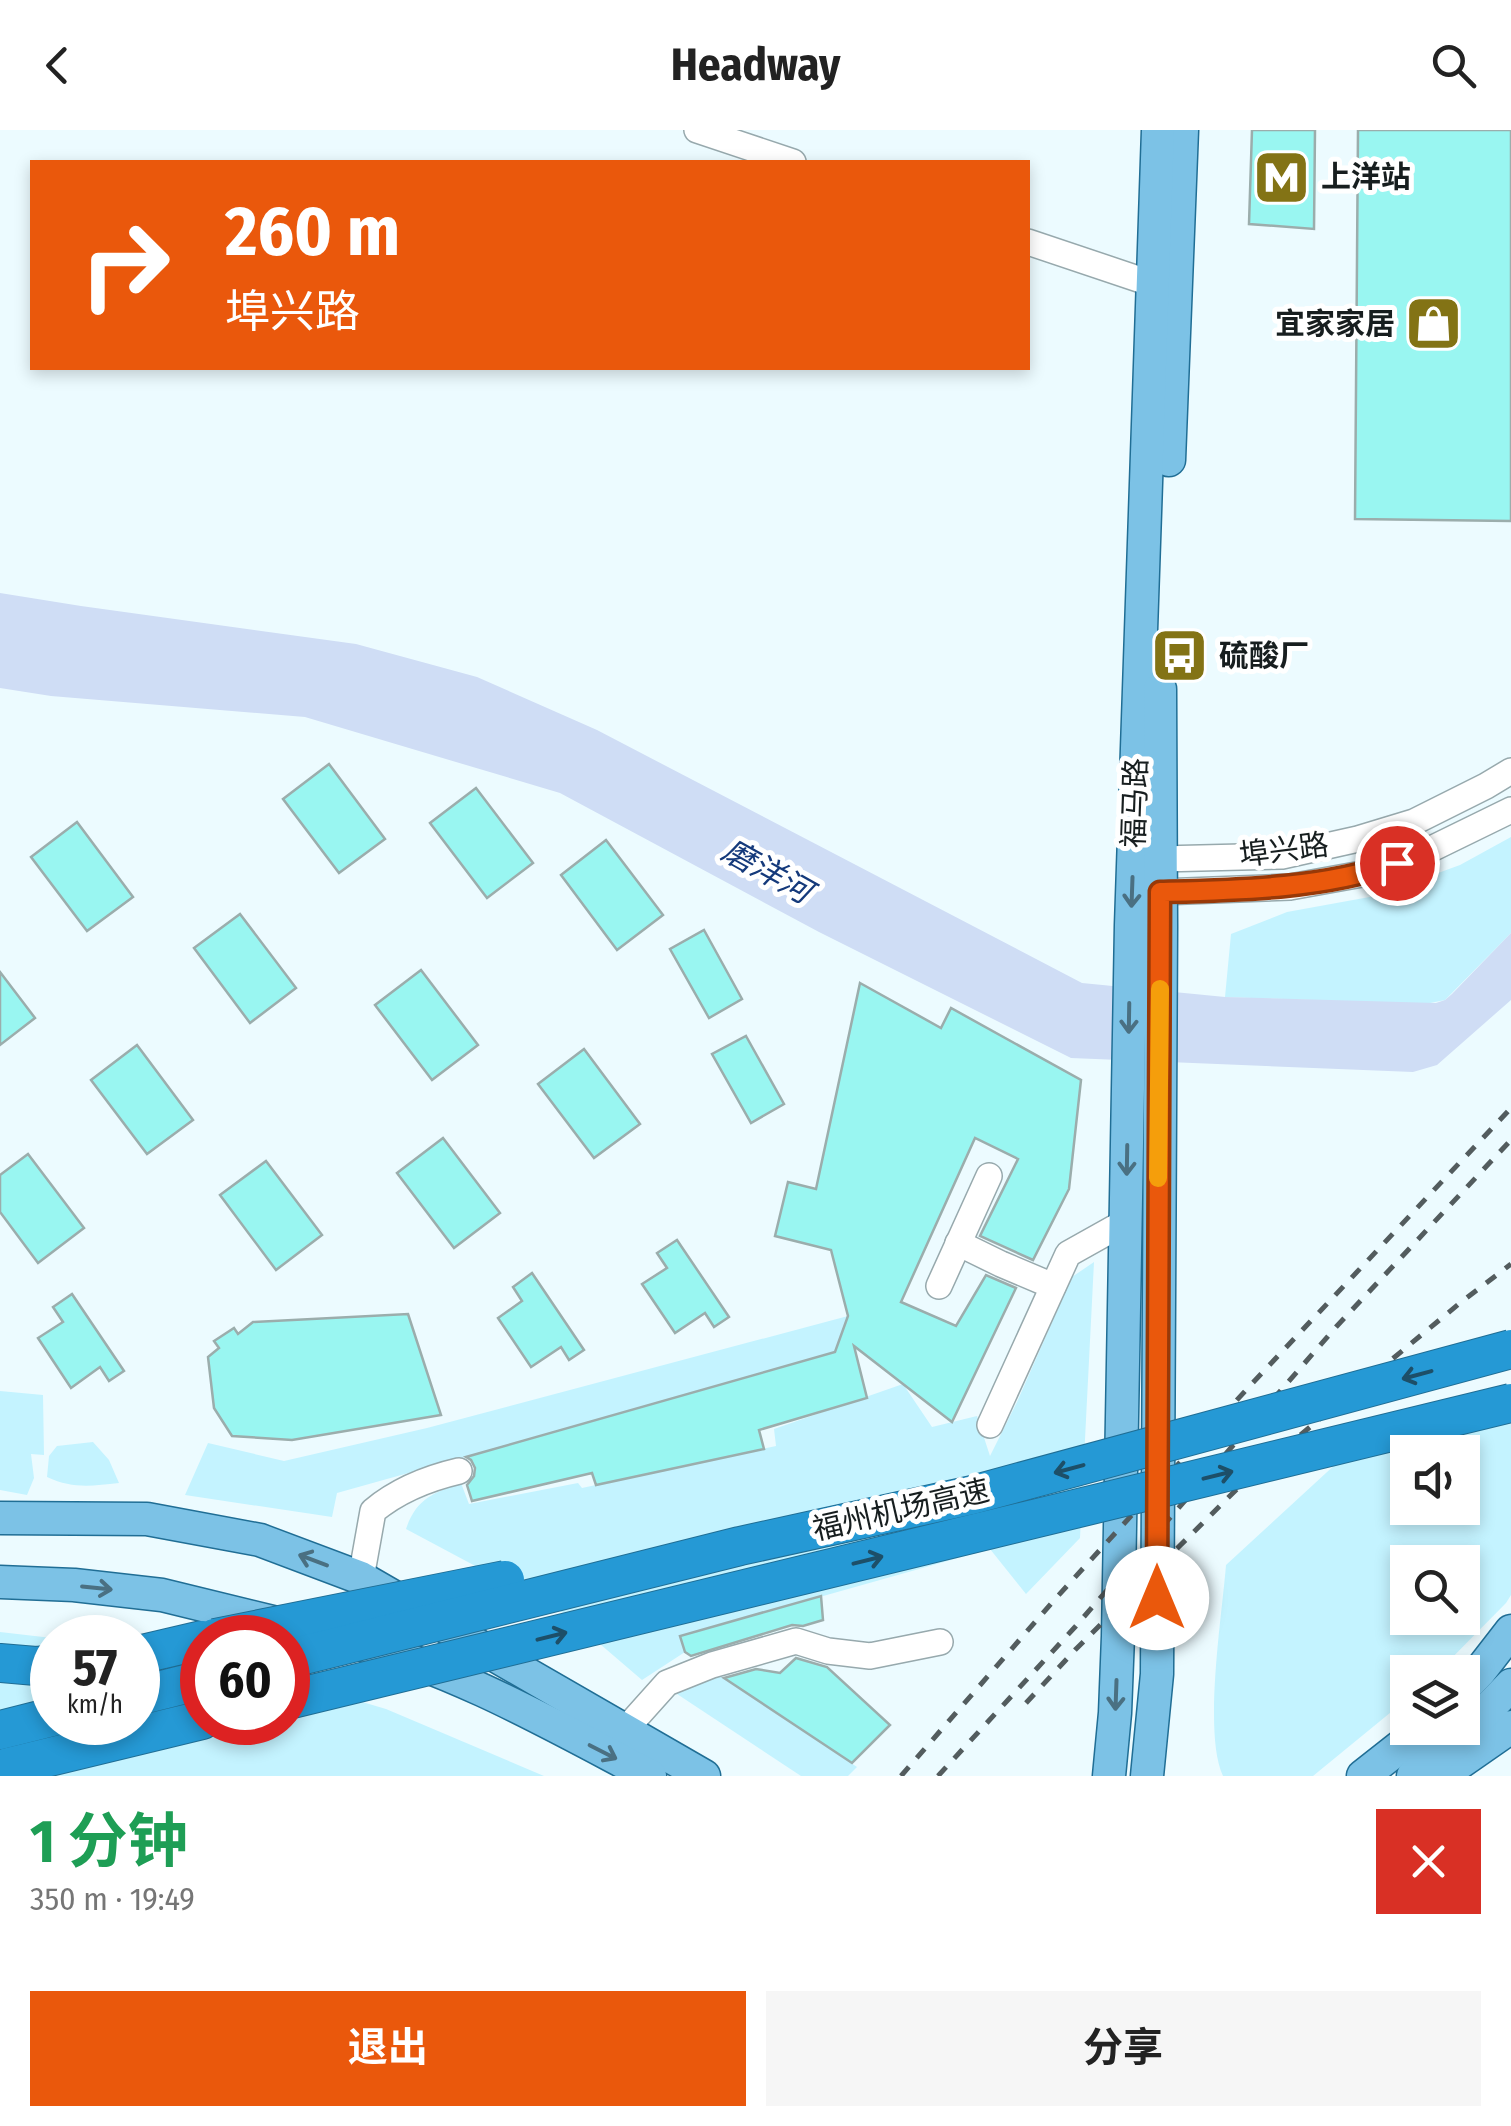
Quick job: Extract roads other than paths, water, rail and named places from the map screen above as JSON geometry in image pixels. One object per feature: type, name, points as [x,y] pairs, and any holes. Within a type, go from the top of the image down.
[{"type":"highway","name":"福州机场高速","points":[[310,1653],[740,1546],[972,1496],[1511,1349]]},
{"type":"highway","name":"福州机场高速","points":[[310,1695],[1511,1403]]},
{"type":"highway","points":[[310,1619],[580,1565],[740,1546]]},
{"type":"highway","points":[[0,1663],[30,1666]]},
{"type":"highway","points":[[0,1730],[30,1722]]},
{"type":"highway","points":[[4,1769],[180,1725]]},
{"type":"main road","name":"福马路","points":[[1147,1776],[1157,1674],[1144,1067],[1158,130]]},
{"type":"main road","name":"福马路","points":[[1145,970],[1160,892],[1160,677],[1182,130]]},
{"type":"main road","name":"福马路","points":[[1108,1774],[1118,1636],[1127,1221],[1144,1067]]},
{"type":"main road","points":[[0,1518],[148,1519],[260,1540],[361,1578],[704,1776]]},
{"type":"main road","points":[[0,1582],[162,1595],[381,1650],[491,1694],[650,1776]]},
{"type":"main road","points":[[1480,1671],[1511,1631]]},
{"type":"main road","points":[[1413,1776],[1456,1744],[1511,1684]]},
{"type":"main road","points":[[1440,1776],[1511,1727]]},
{"type":"main road","points":[[1150,1740],[1171,1776]]},
{"type":"main road","points":[[1363,1776],[1402,1745]]},
{"type":"street","points":[[696,130],[787,160]]},
{"type":"street","points":[[1030,243],[1153,284]]},
{"type":"street","name":"埠兴路","points":[[1160,858],[1282,856],[1358,839],[1414,822],[1511,771]]},
{"type":"street","name":"埠兴路","points":[[1160,892],[1290,887],[1372,872],[1421,854],[1511,810]]},
{"type":"street","points":[[939,1286],[989,1176]]},
{"type":"street","points":[[990,1425],[1068,1254],[1127,1221]]},
{"type":"street","points":[[958,1243],[1053,1286]]},
{"type":"street","points":[[361,1578],[374,1511],[392,1496],[459,1471]]},
{"type":"street","points":[[624,1731],[667,1683],[712,1665],[796,1641],[870,1656],[940,1642]]},
{"type":"water","name":"磨洋河","points":[[0,593],[356,644],[477,677],[597,730],[1082,983],[1225,997],[1436,1003],[1452,994],[1511,933],[1511,1000],[1437,1065],[1413,1072],[1071,1058],[819,932],[560,793],[305,717],[51,696],[0,688]]},
{"type":"railway","points":[[901,1776],[1056,1598],[1511,1108]]},
{"type":"railway","points":[[938,1776],[1075,1627],[1336,1327],[1511,1140]]},
{"type":"railway","points":[[1026,1703],[1246,1480],[1511,1264]]},
{"type":"place","name":"上洋站","points":[[1282,177]]},
{"type":"place","name":"宜家家居","points":[[1434,324]]},
{"type":"place","name":"硫酸厂","points":[[1180,656]]}]
